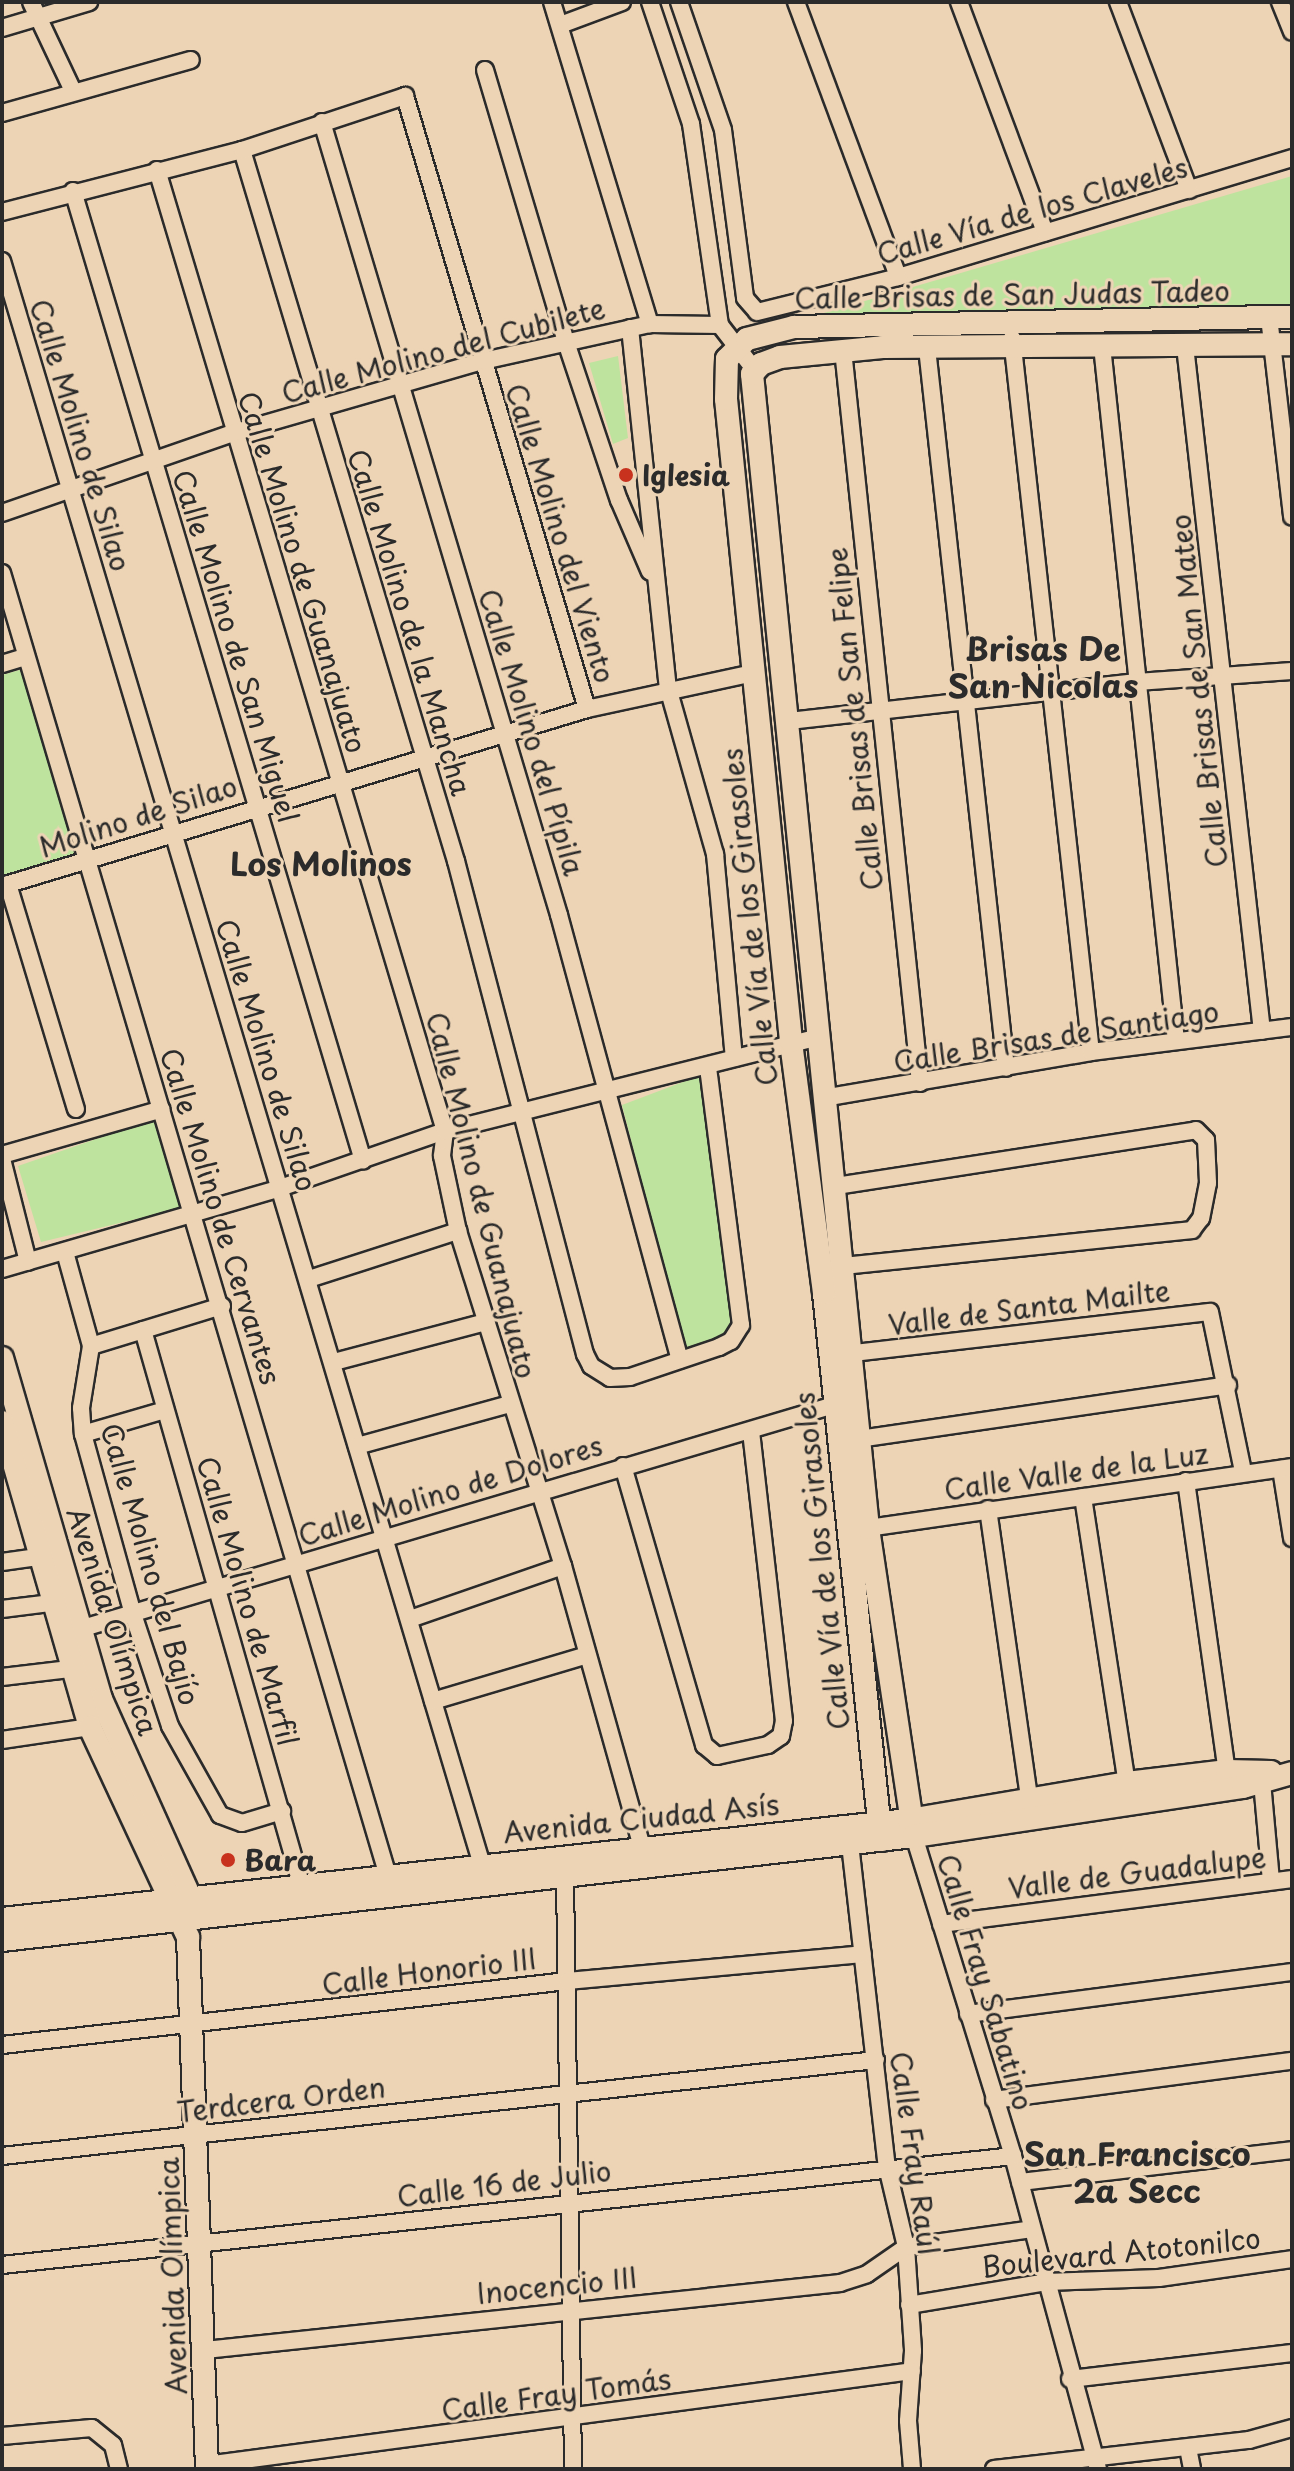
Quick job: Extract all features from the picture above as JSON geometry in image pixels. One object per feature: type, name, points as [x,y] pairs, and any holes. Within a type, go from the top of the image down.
[{"type":"street","points":[[2,28],[34,10],[89,2]]},
{"type":"street","points":[[552,2],[563,24],[650,324]]},
{"type":"street","points":[[563,24],[622,2]]},
{"type":"street","points":[[650,2],[691,124],[720,325],[754,369]]},
{"type":"street","name":"Calle Vía de los Claveles","points":[[679,2],[723,130],[745,298],[752,310],[763,311],[898,277],[1292,158]]},
{"type":"street","points":[[796,2],[898,277]]},
{"type":"street","points":[[959,2],[1045,232]]},
{"type":"street","points":[[1118,2],[1189,190]]},
{"type":"street","points":[[1280,2],[1292,32]]},
{"type":"street","points":[[34,10],[73,91]]},
{"type":"street","points":[[2,113],[191,60]]},
{"type":"street","points":[[485,70],[566,342],[619,500],[656,584]]},
{"type":"street","name":"Calle Molino del Viento","points":[[322,122],[405,96],[587,709]]},
{"type":"street","points":[[2,212],[73,191],[242,150],[322,122]]},
{"type":"street","name":"Calle Molino del Pípila","points":[[322,122],[505,732],[607,1089],[680,1360]]},
{"type":"street","name":"Calle Molino de la Mancha","points":[[242,150],[524,1109],[529,1148],[591,1366],[619,1379],[680,1360]]},
{"type":"street","name":"Calle Molino de Guanajuato","points":[[157,170],[233,433],[445,1131],[442,1156],[458,1231],[509,1404],[563,1566],[644,1855]]},
{"type":"street","name":"Calle Molino de San Miguel","points":[[73,191],[363,1161]]},
{"type":"street","name":"Calle Molino de Silao","points":[[2,261],[334,1362],[482,1865]]},
{"type":"street","points":[[1269,317],[1281,344],[1292,517]]},
{"type":"street","name":"Calle Brisas de San Judas Tadeo","points":[[737,345],[794,327],[1292,317]]},
{"type":"street","name":"Calle Molino del Cubilete","points":[[2,513],[154,463],[233,433],[483,361],[650,324],[720,325]]},
{"type":"street","points":[[1012,324],[1091,1052]]},
{"type":"street","points":[[630,328],[668,688],[715,854],[734,1058]]},
{"type":"street","name":"Calle Brisas de San Judas Tadeo","points":[[754,369],[770,359],[843,350],[1281,344]]},
{"type":"street","name":"Calle Vía de los Girasoles","points":[[737,345],[727,359],[724,383],[791,1041],[845,1402],[880,1832]]},
{"type":"street","points":[[1102,346],[1176,1041]]},
{"type":"street","name":"Calle Brisas de San Mateo","points":[[1185,346],[1262,1031]]},
{"type":"street","points":[[927,348],[1006,1068]]},
{"type":"street","name":"Calle Brisas de San Felipe","points":[[843,350],[878,712],[920,1083]]},
{"type":"street","name":"Calle Vía de los Girasoles","points":[[754,369],[751,402],[766,495],[854,1353],[845,1402],[859,1439],[868,1528],[912,1828]]},
{"type":"street","name":"Calle Molino de Cervantes","points":[[2,573],[299,1562],[388,1876]]},
{"type":"street","points":[[2,664],[25,657]]},
{"type":"street","points":[[789,721],[1137,682],[1292,671]]},
{"type":"street","name":"Molino de Silao","points":[[5,885],[505,732],[668,688],[754,673]]},
{"type":"street","points":[[5,885],[76,1109]]},
{"type":"street","name":"Calle Brisas de Santiago","points":[[829,1097],[1091,1052],[1292,1027]]},
{"type":"street","points":[[2,1269],[280,1188],[445,1131],[524,1109],[708,1066],[791,1041],[820,1037]]},
{"type":"street","points":[[680,1360],[731,1341],[741,1325],[708,1066]]},
{"type":"street","points":[[28,1262],[2,1157],[162,1109]]},
{"type":"street","points":[[836,1186],[1196,1130],[1206,1140],[1209,1165],[1201,1218],[1192,1230],[844,1266]]},
{"type":"street","points":[[309,1279],[458,1231]]},
{"type":"street","name":"Calle Molino del Bajío","points":[[65,1252],[91,1346],[81,1408],[83,1434],[133,1614],[170,1726],[213,1810],[242,1823],[282,1811]]},
{"type":"street","points":[[91,1346],[222,1306]]},
{"type":"street","name":"Valle de Santa Mailte","points":[[854,1353],[1210,1312],[1228,1385]]},
{"type":"street","points":[[334,1362],[485,1322]]},
{"type":"street","name":"Calle Molino de Marfil","points":[[143,1330],[302,1887]]},
{"type":"street","name":"Avenida Olímpica","points":[[2,1358],[70,1632],[186,1914],[198,2136],[206,2467]]},
{"type":"street","points":[[859,1439],[1228,1385],[1243,1472]]},
{"type":"street","name":"Calle Molino de Dolores","points":[[70,1632],[536,1489],[751,1431],[845,1402]]},
{"type":"street","points":[[357,1446],[509,1404]]},
{"type":"street","points":[[83,1434],[165,1410]]},
{"type":"street","name":"Avenida Olímpica","points":[[2,1422],[8,1465],[50,1603],[70,1632],[70,1669],[90,1727],[186,1914]]},
{"type":"street","points":[[623,1466],[704,1745],[717,1756],[768,1745],[781,1736],[784,1721],[751,1431]]},
{"type":"street","points":[[1287,1468],[1292,1538]]},
{"type":"street","name":"Calle Valle de la Luz","points":[[868,1528],[1287,1468]]},
{"type":"street","points":[[1186,1481],[1227,1771]]},
{"type":"street","points":[[1083,1497],[1127,1783]]},
{"type":"street","points":[[988,1509],[1029,1797]]},
{"type":"street","points":[[2,1562],[38,1557]]},
{"type":"street","points":[[410,1619],[563,1566]]},
{"type":"street","points":[[2,1609],[50,1603]]},
{"type":"street","points":[[433,1701],[587,1655]]},
{"type":"street","points":[[2,1677],[70,1669]]},
{"type":"street","points":[[2,1740],[90,1727]]},
{"type":"street","name":"Avenida Ciudad Asís","points":[[912,1828],[1029,1797],[1227,1771],[1262,1777]]},
{"type":"street","name":"Avenida Ciudad Asís","points":[[2,1919],[186,1914],[565,1875],[644,1855],[912,1828],[1288,1774]]},
{"type":"street","points":[[1262,1777],[1271,1881]]},
{"type":"street","name":"Calle Fray Sabatino","points":[[912,1828],[1013,2156],[1070,2379],[1096,2462]]},
{"type":"street","name":"Avenida Ciudad Asís","points":[[186,1914],[302,1887],[388,1876],[482,1865],[850,1844],[880,1832]]},
{"type":"street","name":"Calle Fray Raúl","points":[[850,1844],[887,2167],[906,2247],[912,2371],[912,2469]]},
{"type":"street","points":[[565,1875],[565,2091],[571,2201],[570,2419],[573,2469]]},
{"type":"street","name":"Valle de Guadalupe","points":[[941,1924],[1292,1879]]},
{"type":"street","points":[[2,1940],[186,1914]]},
{"type":"street","name":"Calle Honorio III","points":[[2,2045],[193,2026],[567,1981],[863,1954]]},
{"type":"street","points":[[968,2014],[1292,1972]]},
{"type":"street","name":"Terdcera Orden","points":[[2,2156],[198,2136],[565,2091],[876,2060]]},
{"type":"street","points":[[994,2100],[1292,2061]]},
{"type":"street","points":[[1020,2182],[1292,2150]]},
{"type":"street","name":"Calle 16 de Julio","points":[[2,2265],[571,2201],[1013,2156]]},
{"type":"street","name":"Boulevard Atotonilco","points":[[906,2247],[1032,2229]]},
{"type":"street","name":"Inocencio III","points":[[205,2350],[840,2283],[867,2274],[906,2247]]},
{"type":"street","name":"Boulevard Atotonilco","points":[[909,2305],[1046,2282],[1159,2278],[1292,2259]]},
{"type":"street","points":[[1070,2379],[1292,2353]]},
{"type":"street","name":"Calle Fray Tomás","points":[[206,2467],[912,2371]]},
{"type":"street","points":[[2,2436],[92,2428],[113,2445],[119,2469]]},
{"type":"street","points":[[996,2469],[1096,2462],[1249,2440],[1292,2428]]},
{"type":"street","points":[[1188,2448],[1192,2469]]},
{"type":"green space","points":[[1292,176],[1292,307],[817,315]]},
{"type":"green space","points":[[618,356],[628,438],[613,444],[589,363]]},
{"type":"green space","points":[[23,669],[77,860],[2,881],[2,675]]},
{"type":"green space","points":[[704,1074],[733,1337],[684,1348],[622,1105]]},
{"type":"green space","points":[[154,1119],[182,1208],[41,1242],[18,1166]]},
{"type":"place","name":"Iglesia","points":[[626,475]]},
{"type":"place","name":"Bara","points":[[228,1860]]},
{"type":"district","name":"Brisas De San Nicolas","points":[[1043,668]]},
{"type":"district","name":"Los Molinos","points":[[321,863]]},
{"type":"district","name":"San Francisco 2a Secc","points":[[1137,2172]]}]
